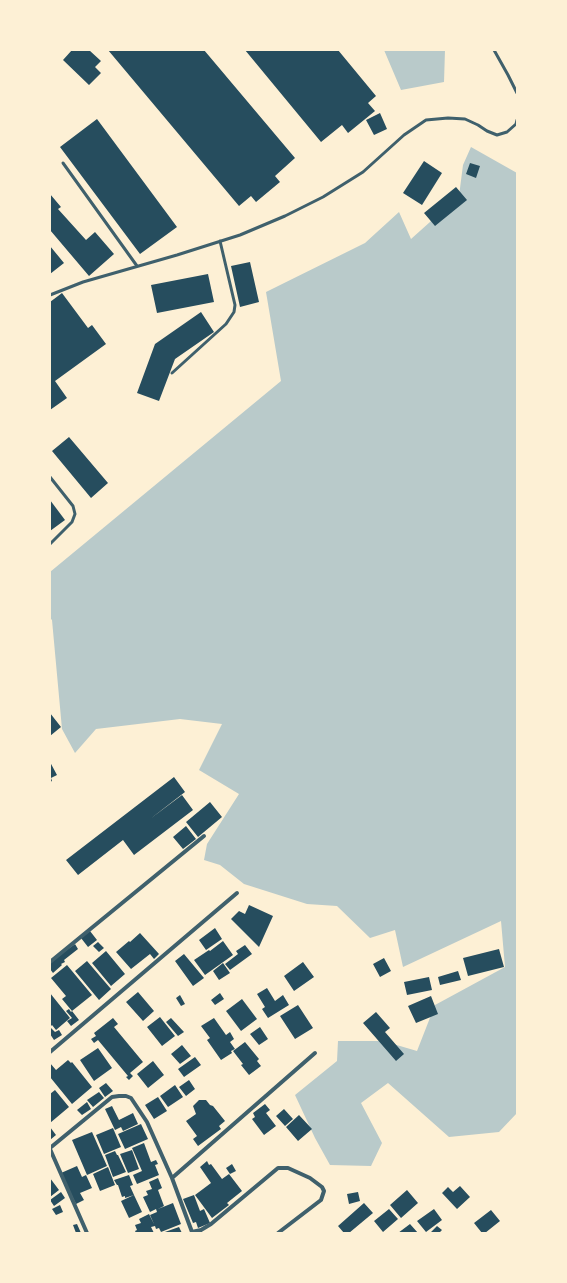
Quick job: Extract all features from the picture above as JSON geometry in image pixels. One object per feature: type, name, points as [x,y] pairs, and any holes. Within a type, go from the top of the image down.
[{"type":"street","points":[[50,962],[204,836]]},
{"type":"street","points":[[50,1052],[237,893]]},
{"type":"street","points":[[172,1178],[315,1052]]},
{"type":"street","points":[[87,1233],[50,1149],[112,1097],[126,1096],[131,1098],[147,1122],[172,1178],[192,1232],[201,1230],[211,1224],[278,1168],[288,1168],[310,1178],[322,1187],[324,1191],[321,1200],[278,1233]]},
{"type":"lane","points":[[494,50],[517,93]]},
{"type":"lane","points":[[50,295],[83,282],[240,235],[285,216],[323,197],[363,172],[404,135],[426,120],[448,118],[465,119],[496,135],[507,132],[516,124],[517,120]]},
{"type":"lane","points":[[63,163],[137,266]]},
{"type":"lane","points":[[172,373],[226,324],[234,312],[235,305],[220,241]]},
{"type":"lane","points":[[50,478],[73,506],[75,514],[72,522],[50,544]]},
{"type":"shaded area","points":[[384,50],[445,50],[444,82],[401,90]]},
{"type":"shaded area","points":[[471,147],[517,173],[517,1113],[499,1132],[449,1137],[388,1083],[361,1103],[382,1143],[371,1166],[330,1165],[315,1138],[295,1095],[337,1061],[338,1041],[383,1041],[417,1051],[435,1005],[505,967],[501,921],[403,967],[395,930],[370,938],[337,906],[307,904],[244,884],[220,865],[204,860],[207,844],[239,794],[199,770],[222,724],[180,719],[96,729],[75,753],[62,729],[52,620],[50,618],[50,572],[281,381],[266,292],[365,243],[399,212],[411,239],[459,196],[463,165]]},
{"type":"building","points":[[72,50],[89,50],[101,61],[95,67],[101,73],[89,85],[63,60]]},
{"type":"building","points":[[108,50],[204,50],[295,158],[275,176],[280,182],[256,202],[251,196],[239,206]]},
{"type":"building","points":[[245,50],[338,50],[376,96],[368,103],[375,111],[348,133],[342,125],[321,142]]},
{"type":"building","points":[[380,113],[387,129],[374,135],[366,120]]},
{"type":"building","points":[[97,119],[177,227],[140,254],[60,147]]},
{"type":"building","points":[[424,161],[442,173],[422,205],[403,193]]},
{"type":"building","points":[[470,163],[480,166],[476,178],[466,174]]},
{"type":"building","points":[[456,187],[467,200],[435,226],[424,213]]},
{"type":"building","points":[[50,194],[61,207],[58,209],[86,240],[95,232],[114,254],[89,276],[50,230]]},
{"type":"building","points":[[50,246],[64,263],[50,274]]},
{"type":"building","points":[[250,262],[259,302],[240,307],[231,266]]},
{"type":"building","points":[[208,274],[214,302],[157,313],[151,285]]},
{"type":"building","points":[[62,293],[88,328],[92,325],[106,344],[55,381],[67,398],[50,410],[50,302]]},
{"type":"building","points":[[201,312],[214,332],[175,359],[159,401],[137,393],[155,344]]},
{"type":"building","points":[[69,437],[108,483],[91,498],[52,451]]},
{"type":"building","points":[[50,500],[65,520],[50,531]]},
{"type":"building","points":[[50,713],[61,727],[50,736]]},
{"type":"building","points":[[50,762],[57,775],[51,778],[52,781],[50,782]]},
{"type":"building","points":[[174,777],[185,792],[150,819],[182,795],[193,810],[134,855],[123,840],[78,875],[66,860]]},
{"type":"building","points":[[210,802],[222,817],[198,837],[186,822]]},
{"type":"building","points":[[186,826],[196,839],[183,849],[173,837]]},
{"type":"building","points":[[249,905],[273,916],[259,947],[231,919],[239,911],[245,914]]},
{"type":"building","points":[[215,928],[222,939],[206,950],[199,940]]},
{"type":"building","points":[[90,931],[97,940],[88,947],[81,938]]},
{"type":"building","points":[[140,933],[159,954],[154,959],[150,954],[131,969],[116,952]]},
{"type":"building","points":[[223,941],[233,955],[205,975],[194,960],[209,950],[210,951]]},
{"type":"building","points":[[98,942],[104,948],[99,952],[93,946]]},
{"type":"building","points":[[75,944],[78,949],[64,960],[65,962],[61,964],[62,965],[53,973],[50,969],[50,962]]},
{"type":"building","points":[[245,945],[252,954],[230,970],[225,964],[238,954],[236,951]]},
{"type":"building","points":[[499,949],[504,967],[468,976],[463,958]]},
{"type":"building","points":[[106,951],[125,974],[111,986],[92,963]]},
{"type":"building","points":[[184,954],[204,978],[193,986],[175,961]]},
{"type":"building","points":[[384,958],[391,971],[380,977],[373,964]]},
{"type":"building","points":[[87,961],[111,989],[99,1000],[75,971]]},
{"type":"building","points":[[303,962],[314,977],[294,991],[284,976]]},
{"type":"building","points":[[223,963],[230,973],[219,980],[213,971]]},
{"type":"building","points":[[67,965],[92,995],[72,1011],[62,999],[66,996],[51,978]]},
{"type":"building","points":[[458,971],[461,980],[440,985],[438,977]]},
{"type":"building","points":[[429,977],[432,990],[407,995],[404,982]]},
{"type":"building","points":[[267,988],[275,1001],[283,995],[289,1005],[268,1018],[262,1009],[265,1007],[257,994]]},
{"type":"building","points":[[138,992],[154,1011],[143,1021],[126,1002]]},
{"type":"building","points":[[50,993],[70,1018],[56,1030],[52,1025],[50,1027]]},
{"type":"building","points":[[220,993],[224,999],[215,1005],[211,1000]]},
{"type":"building","points":[[180,995],[185,1004],[181,1006],[176,998]]},
{"type":"building","points":[[431,996],[438,1014],[416,1023],[408,1006]]},
{"type":"building","points":[[242,999],[257,1019],[241,1031],[226,1011]]},
{"type":"building","points":[[298,1005],[313,1028],[295,1039],[280,1016]]},
{"type":"building","points":[[69,1009],[79,1020],[71,1026],[67,1021],[72,1018],[66,1011]]},
{"type":"building","points":[[376,1012],[390,1028],[385,1032],[404,1054],[396,1061],[363,1023]]},
{"type":"building","points":[[160,1017],[175,1036],[162,1046],[147,1027]]},
{"type":"building","points":[[113,1018],[118,1024],[114,1027],[143,1062],[130,1073],[133,1076],[129,1080],[126,1077],[128,1076],[98,1040],[94,1043],[91,1039],[96,1036],[94,1033]]},
{"type":"building","points":[[171,1018],[184,1032],[178,1036],[166,1022]]},
{"type":"building","points":[[214,1018],[226,1035],[230,1032],[234,1039],[230,1042],[235,1049],[231,1051],[232,1053],[221,1060],[207,1040],[210,1038],[201,1026]]},
{"type":"building","points":[[260,1027],[268,1039],[259,1045],[250,1034]]},
{"type":"building","points":[[51,1028],[55,1032],[59,1030],[62,1035],[54,1040],[50,1034]]},
{"type":"building","points":[[245,1042],[259,1059],[257,1061],[261,1066],[249,1075],[233,1051]]},
{"type":"building","points":[[182,1045],[191,1056],[180,1064],[171,1054]]},
{"type":"building","points":[[98,1048],[112,1068],[94,1081],[80,1060]]},
{"type":"building","points":[[195,1057],[201,1065],[184,1077],[178,1069]]},
{"type":"building","points":[[68,1060],[71,1063],[72,1062],[92,1087],[72,1104],[50,1077],[50,1063],[56,1070]]},
{"type":"building","points":[[153,1061],[164,1075],[148,1088],[137,1074]]},
{"type":"building","points":[[189,1080],[195,1089],[186,1096],[179,1087]]},
{"type":"building","points":[[106,1083],[113,1091],[105,1097],[99,1088]]},
{"type":"building","points":[[175,1085],[183,1097],[168,1107],[160,1096]]},
{"type":"building","points":[[55,1090],[69,1107],[50,1123],[50,1094]]},
{"type":"building","points":[[99,1092],[104,1098],[93,1107],[87,1100]]},
{"type":"building","points":[[158,1097],[167,1111],[154,1119],[145,1105]]},
{"type":"building","points":[[199,1100],[206,1100],[225,1121],[219,1126],[221,1129],[198,1146],[193,1139],[197,1136],[186,1121],[196,1114],[193,1106]]},
{"type":"building","points":[[87,1102],[91,1109],[82,1115],[77,1110]]},
{"type":"building","points":[[265,1104],[270,1110],[266,1113],[276,1126],[264,1135],[252,1119],[255,1117],[253,1113]]},
{"type":"building","points":[[112,1106],[119,1120],[133,1113],[138,1124],[123,1131],[121,1127],[115,1130],[105,1109]]},
{"type":"building","points":[[284,1109],[293,1119],[285,1126],[276,1116]]},
{"type":"building","points":[[299,1115],[312,1129],[298,1141],[286,1127]]},
{"type":"building","points":[[141,1124],[148,1139],[125,1149],[118,1134]]},
{"type":"building","points":[[50,1127],[56,1135],[50,1140]]},
{"type":"building","points":[[113,1128],[121,1147],[104,1154],[96,1135]]},
{"type":"building","points":[[92,1132],[107,1166],[87,1175],[72,1140]]},
{"type":"building","points":[[144,1143],[151,1162],[156,1160],[158,1164],[155,1165],[159,1175],[137,1184],[133,1175],[142,1171],[132,1148]]},
{"type":"building","points":[[132,1150],[139,1169],[128,1173],[120,1154]]},
{"type":"building","points":[[115,1151],[126,1172],[113,1177],[105,1155]]},
{"type":"building","points":[[207,1161],[222,1179],[229,1174],[242,1191],[227,1203],[229,1205],[212,1218],[195,1195],[211,1183],[200,1167]]},
{"type":"building","points":[[232,1164],[236,1171],[230,1174],[226,1168]]},
{"type":"building","points":[[77,1166],[82,1177],[86,1175],[92,1188],[80,1193],[84,1200],[76,1204],[61,1173]]},
{"type":"building","points":[[108,1167],[115,1185],[100,1191],[93,1174]]},
{"type":"building","points":[[129,1175],[133,1185],[130,1186],[134,1195],[125,1198],[125,1196],[122,1197],[118,1185],[114,1180]]},
{"type":"building","points":[[50,1178],[59,1190],[50,1197]]},
{"type":"building","points":[[158,1178],[162,1188],[158,1190],[164,1206],[158,1209],[173,1203],[181,1224],[161,1232],[159,1228],[156,1229],[155,1226],[151,1227],[154,1233],[136,1233],[135,1231],[137,1230],[135,1225],[141,1223],[139,1219],[149,1214],[154,1224],[150,1215],[157,1212],[156,1209],[150,1212],[143,1197],[148,1195],[146,1191],[152,1189],[149,1182]]},
{"type":"building","points":[[460,1186],[470,1197],[457,1209],[442,1193],[448,1187],[453,1192]]},
{"type":"building","points":[[407,1190],[418,1203],[401,1218],[390,1205]]},
{"type":"building","points":[[61,1192],[65,1198],[54,1206],[50,1200]]},
{"type":"building","points":[[358,1192],[360,1201],[349,1204],[347,1194]]},
{"type":"building","points":[[134,1195],[142,1212],[129,1218],[121,1201]]},
{"type":"building","points":[[194,1195],[200,1211],[204,1209],[210,1223],[198,1228],[196,1222],[193,1223],[183,1199]]},
{"type":"building","points":[[364,1203],[373,1213],[349,1233],[344,1233],[338,1226]]},
{"type":"building","points":[[60,1205],[63,1212],[56,1215],[52,1209]]},
{"type":"building","points":[[389,1209],[398,1219],[383,1232],[374,1221]]},
{"type":"building","points":[[434,1209],[442,1220],[426,1232],[417,1221]]},
{"type":"building","points":[[491,1210],[500,1221],[485,1233],[482,1233],[474,1223]]},
{"type":"building","points":[[77,1224],[81,1233],[76,1233],[73,1225]]},
{"type":"building","points":[[410,1224],[418,1233],[398,1233]]},
{"type":"building","points":[[437,1226],[442,1230],[439,1233],[431,1232]]},
{"type":"building","points":[[179,1227],[182,1233],[162,1233]]}]
